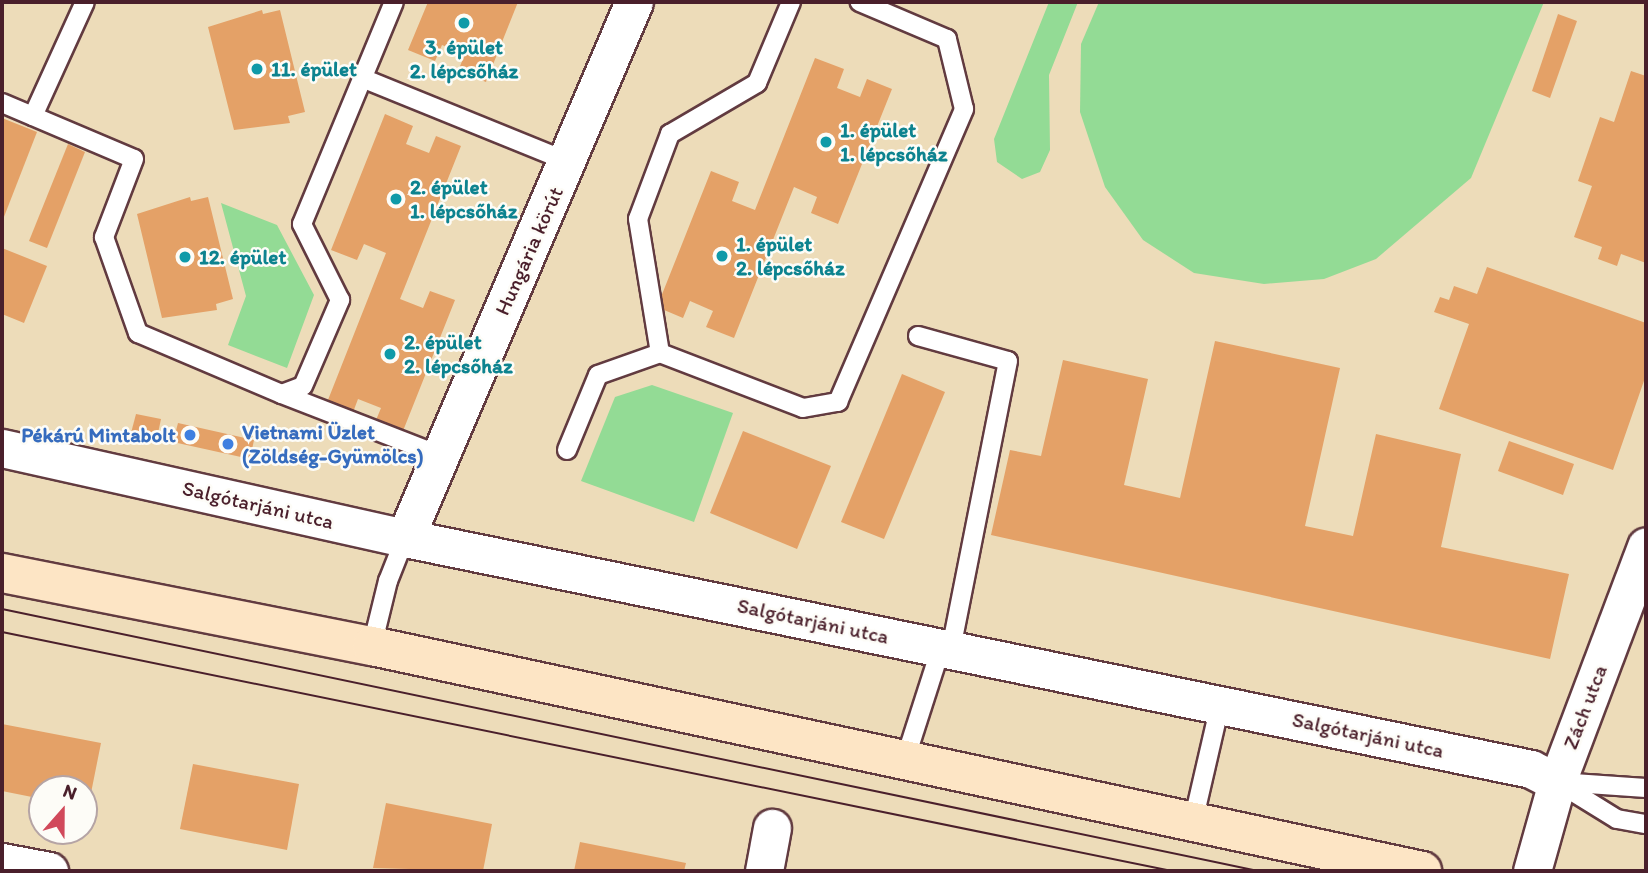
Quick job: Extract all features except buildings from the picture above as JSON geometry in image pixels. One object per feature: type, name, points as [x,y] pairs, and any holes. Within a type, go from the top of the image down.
[{"type":"street","name":"Hungária körút","points":[[405,538],[437,454],[569,162],[634,2]]},
{"type":"street","name":"Salgótarjáni utca","points":[[2,448],[405,538],[1531,769],[1557,782]]},
{"type":"street","name":"Salgótarjáni utca","points":[[2,476],[67,462]]},
{"type":"street","name":"Zách utca","points":[[1532,871],[1557,782],[1646,546]]},
{"type":"street","points":[[2,573],[372,646],[1422,871]]},
{"type":"street","points":[[764,871],[772,828]]},
{"type":"street","points":[[2,862],[49,871]]},
{"type":"lane","points":[[33,116],[85,2]]},
{"type":"lane","points":[[282,394],[303,386],[340,300],[302,224],[394,2]]},
{"type":"lane","points":[[660,354],[638,219],[670,134],[757,83],[791,2]]},
{"type":"lane","points":[[567,450],[598,375],[660,354],[803,408],[838,402],[964,109],[947,38],[860,2]]},
{"type":"lane","points":[[362,78],[569,162]]},
{"type":"lane","points":[[2,103],[134,159],[104,237],[138,333],[282,394],[437,454]]},
{"type":"lane","points":[[905,760],[946,649],[1008,361],[918,336]]},
{"type":"lane","points":[[372,646],[388,581],[405,538]]},
{"type":"lane","points":[[1193,822],[1220,705]]},
{"type":"lane","points":[[1557,782],[1646,788]]},
{"type":"lane","points":[[1557,782],[1617,819],[1646,824]]},
{"type":"green space","points":[[1049,2],[1078,2],[1049,75],[1050,150],[1040,172],[1022,179],[997,162],[994,139]]},
{"type":"green space","points":[[1099,2],[1544,2],[1471,178],[1376,259],[1324,279],[1264,284],[1194,273],[1143,240],[1105,187],[1080,112],[1081,44]]},
{"type":"green space","points":[[221,203],[277,225],[314,295],[287,368],[228,345],[246,296]]},
{"type":"green space","points":[[652,385],[733,413],[694,522],[581,481],[615,397]]},
{"type":"tram line","points":[[2,609],[1258,871]]},
{"type":"tram line","points":[[2,632],[1172,871]]},
{"type":"place","name":"3. épület 2. lépcsőház","points":[[464,23]]},
{"type":"place","name":"11. épület","points":[[257,69]]},
{"type":"place","name":"1. épület 1. lépcsőház","points":[[826,142]]},
{"type":"place","name":"2. épület 1. lépcsőház","points":[[396,199]]},
{"type":"place","name":"1. épület 2. lépcsőház","points":[[722,256]]},
{"type":"place","name":"12. épület","points":[[185,257]]},
{"type":"place","name":"2. épület 2. lépcsőház","points":[[390,354]]},
{"type":"place","name":"Pékárú Mintabolt","points":[[190,435]]},
{"type":"place","name":"Vietnami Üzlet (Zöldség-Gyümölcs)","points":[[228,444]]}]
